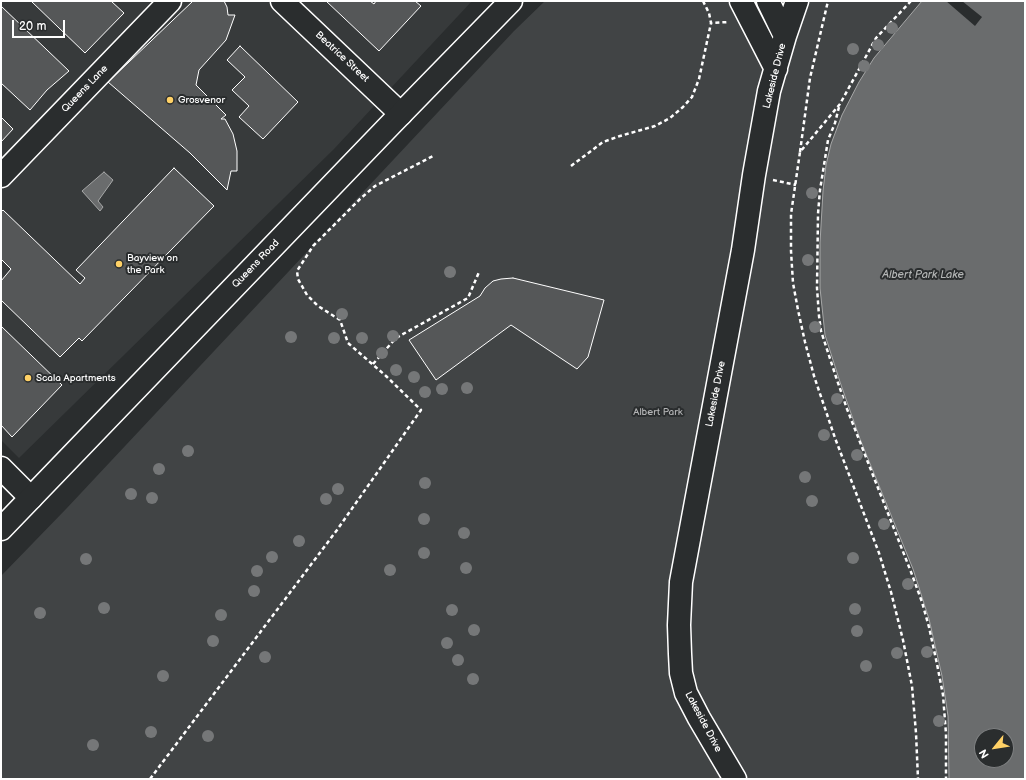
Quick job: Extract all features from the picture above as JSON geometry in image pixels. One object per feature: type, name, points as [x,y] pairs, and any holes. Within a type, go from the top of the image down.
[{"type":"main road","name":"Queens Lane","points":[[1,176],[170,1]]},
{"type":"main road","name":"Beatrice Street","points":[[282,1],[401,114]]},
{"type":"main road","name":"Queens Road","points":[[1,529],[511,1]]},
{"type":"main road","points":[[741,1],[776,69]]},
{"type":"main road","points":[[768,1],[785,36]]},
{"type":"main road","name":"Lakeside Drive","points":[[735,779],[686,693],[681,673],[680,654],[679,625],[681,582],[743,250],[754,175],[768,98],[785,36],[797,1]]},
{"type":"main road","points":[[1,468],[31,498]]},
{"type":"path","points":[[571,166],[603,142],[655,126],[670,118],[683,108],[692,97],[699,79],[711,23],[709,13],[703,1]]},
{"type":"path","points":[[828,1],[810,78],[791,214],[793,283],[814,376],[835,438],[879,553],[903,640],[912,686],[918,779]]},
{"type":"path","points":[[800,152],[840,104],[876,38],[911,1]]},
{"type":"path","points":[[711,23],[732,22]]},
{"type":"path","points":[[840,104],[835,123],[828,140],[820,190],[818,214],[817,288],[819,316],[838,384],[911,572],[929,627],[938,664],[943,695],[946,734],[946,779]]},
{"type":"path","points":[[150,779],[336,530],[421,410],[348,342],[340,320],[318,306],[308,295],[298,279],[297,271],[314,246],[360,199],[375,186],[435,155]]},
{"type":"path","points":[[373,364],[396,338],[468,298],[479,272]]},
{"type":"shaded area","points":[[1,1],[472,1],[334,149],[19,458],[1,440]]},
{"type":"green space","name":"Albert Park","points":[[545,1],[1025,1],[1025,779],[1,779],[1,576],[66,509],[514,31]]},
{"type":"water","name":"Albert Park Lake","points":[[922,1],[1025,1],[1025,779],[949,779],[948,716],[942,676],[929,619],[913,569],[860,439],[825,335],[820,288],[820,243],[826,165],[831,144],[842,115],[859,82],[874,58]]},
{"type":"water","points":[[104,172],[113,180],[98,201],[103,207],[100,211],[82,191]]},
{"type":"pier","points":[[946,1],[962,1],[982,17],[975,26]]},
{"type":"building","points":[[31,1],[111,1],[124,13],[85,53]]},
{"type":"building","name":"Grosvenor","points":[[193,1],[224,1],[227,7],[228,15],[235,15],[226,40],[199,70],[196,85],[226,115],[221,119],[225,119],[233,134],[237,151],[237,171],[231,171],[227,190],[190,153],[108,82]]},
{"type":"building","points":[[326,1],[370,1],[374,4],[376,1],[415,1],[421,6],[379,51]]},
{"type":"building","points":[[1,6],[69,71],[47,90],[30,110],[1,83]]},
{"type":"building","points":[[240,46],[298,102],[263,139],[239,117],[249,106],[232,90],[245,77],[227,60]]},
{"type":"building","points":[[1,117],[13,129],[1,142]]},
{"type":"building","name":"Bayview on the Park","points":[[174,168],[214,206],[82,341],[79,338],[60,357],[1,300],[1,281],[11,269],[1,259],[1,212],[3,210],[80,284],[85,278],[76,270]]},
{"type":"building","points":[[513,278],[604,300],[588,357],[577,369],[511,325],[436,380],[409,340],[480,296],[485,288],[493,281]]},
{"type":"building","name":"Scala Apartments","points":[[1,326],[62,385],[12,437],[1,425]]},
{"type":"place","name":"Grosvenor","points":[[170,100]]},
{"type":"place","name":"Bayview on the Park","points":[[119,264]]},
{"type":"place","name":"Scala Apartments","points":[[28,378]]}]
